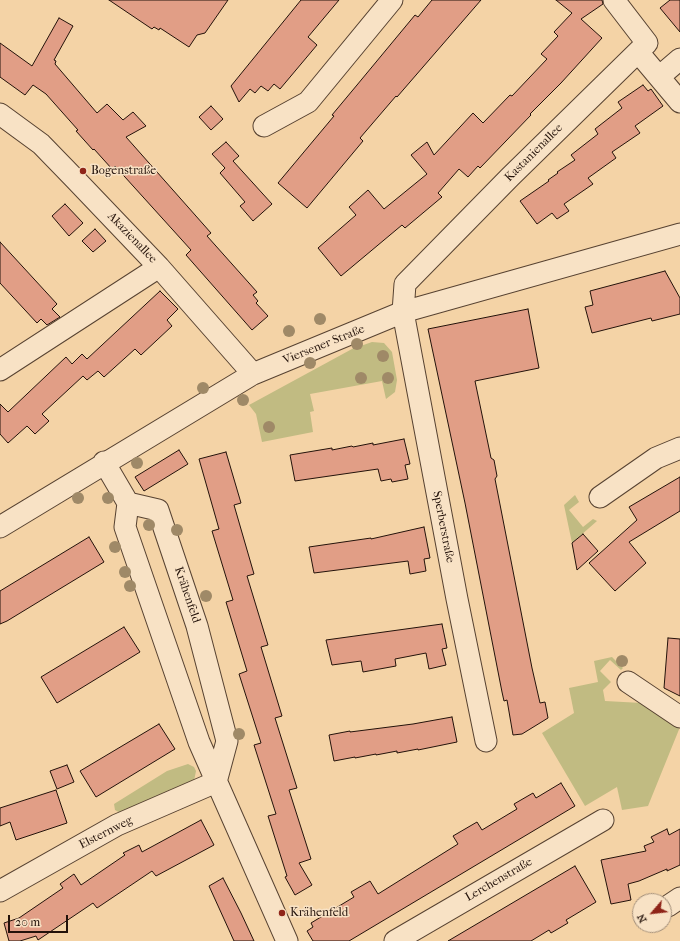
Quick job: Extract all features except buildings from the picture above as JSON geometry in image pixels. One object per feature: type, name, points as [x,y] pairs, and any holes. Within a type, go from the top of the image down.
[{"type":"street","points":[[264,126],[308,102],[392,0]]},
{"type":"street","points":[[614,0],[646,43],[638,52],[680,102]]},
{"type":"street","name":"Kastanienallee","points":[[404,312],[405,284],[510,177],[638,52]]},
{"type":"street","points":[[659,77],[680,59]]},
{"type":"street","name":"Akazienallee","points":[[0,114],[41,144],[159,267],[253,374]]},
{"type":"street","name":"Viersener Straße","points":[[0,527],[104,462],[253,374],[404,312],[680,234]]},
{"type":"street","points":[[0,370],[159,267]]},
{"type":"street","name":"Sperberstraße","points":[[404,312],[454,584],[486,742]]},
{"type":"street","points":[[600,497],[656,458],[680,448]]},
{"type":"street","points":[[104,462],[128,503],[125,526],[199,742],[287,941]]},
{"type":"street","name":"Krähenfeld","points":[[128,503],[158,510],[197,626],[227,741],[216,782]]},
{"type":"street","points":[[628,682],[680,717]]},
{"type":"street","name":"Elsternweg","points":[[0,891],[117,825],[216,782]]},
{"type":"street","name":"Lerchenstraße","points":[[395,941],[603,820]]},
{"type":"shaded area","points":[[372,342],[384,343],[392,352],[397,380],[395,392],[386,399],[382,381],[310,394],[314,411],[310,412],[313,432],[262,442],[256,414],[249,405],[352,349]]},
{"type":"shaded area","points":[[575,495],[579,502],[569,510],[583,527],[593,519],[597,521],[572,543],[564,505]]},
{"type":"shaded area","points":[[612,657],[623,668],[621,670],[610,660],[600,671],[611,682],[603,690],[605,701],[642,703],[680,727],[648,806],[622,810],[617,787],[585,806],[542,733],[574,713],[569,688],[598,682],[594,661]]},
{"type":"shaded area","points":[[188,764],[194,767],[196,771],[194,781],[122,814],[115,810],[114,804],[167,771]]},
{"type":"place","name":"Bogenstraße","points":[[83,171]]},
{"type":"place","name":"Krähenfeld","points":[[282,913]]}]
